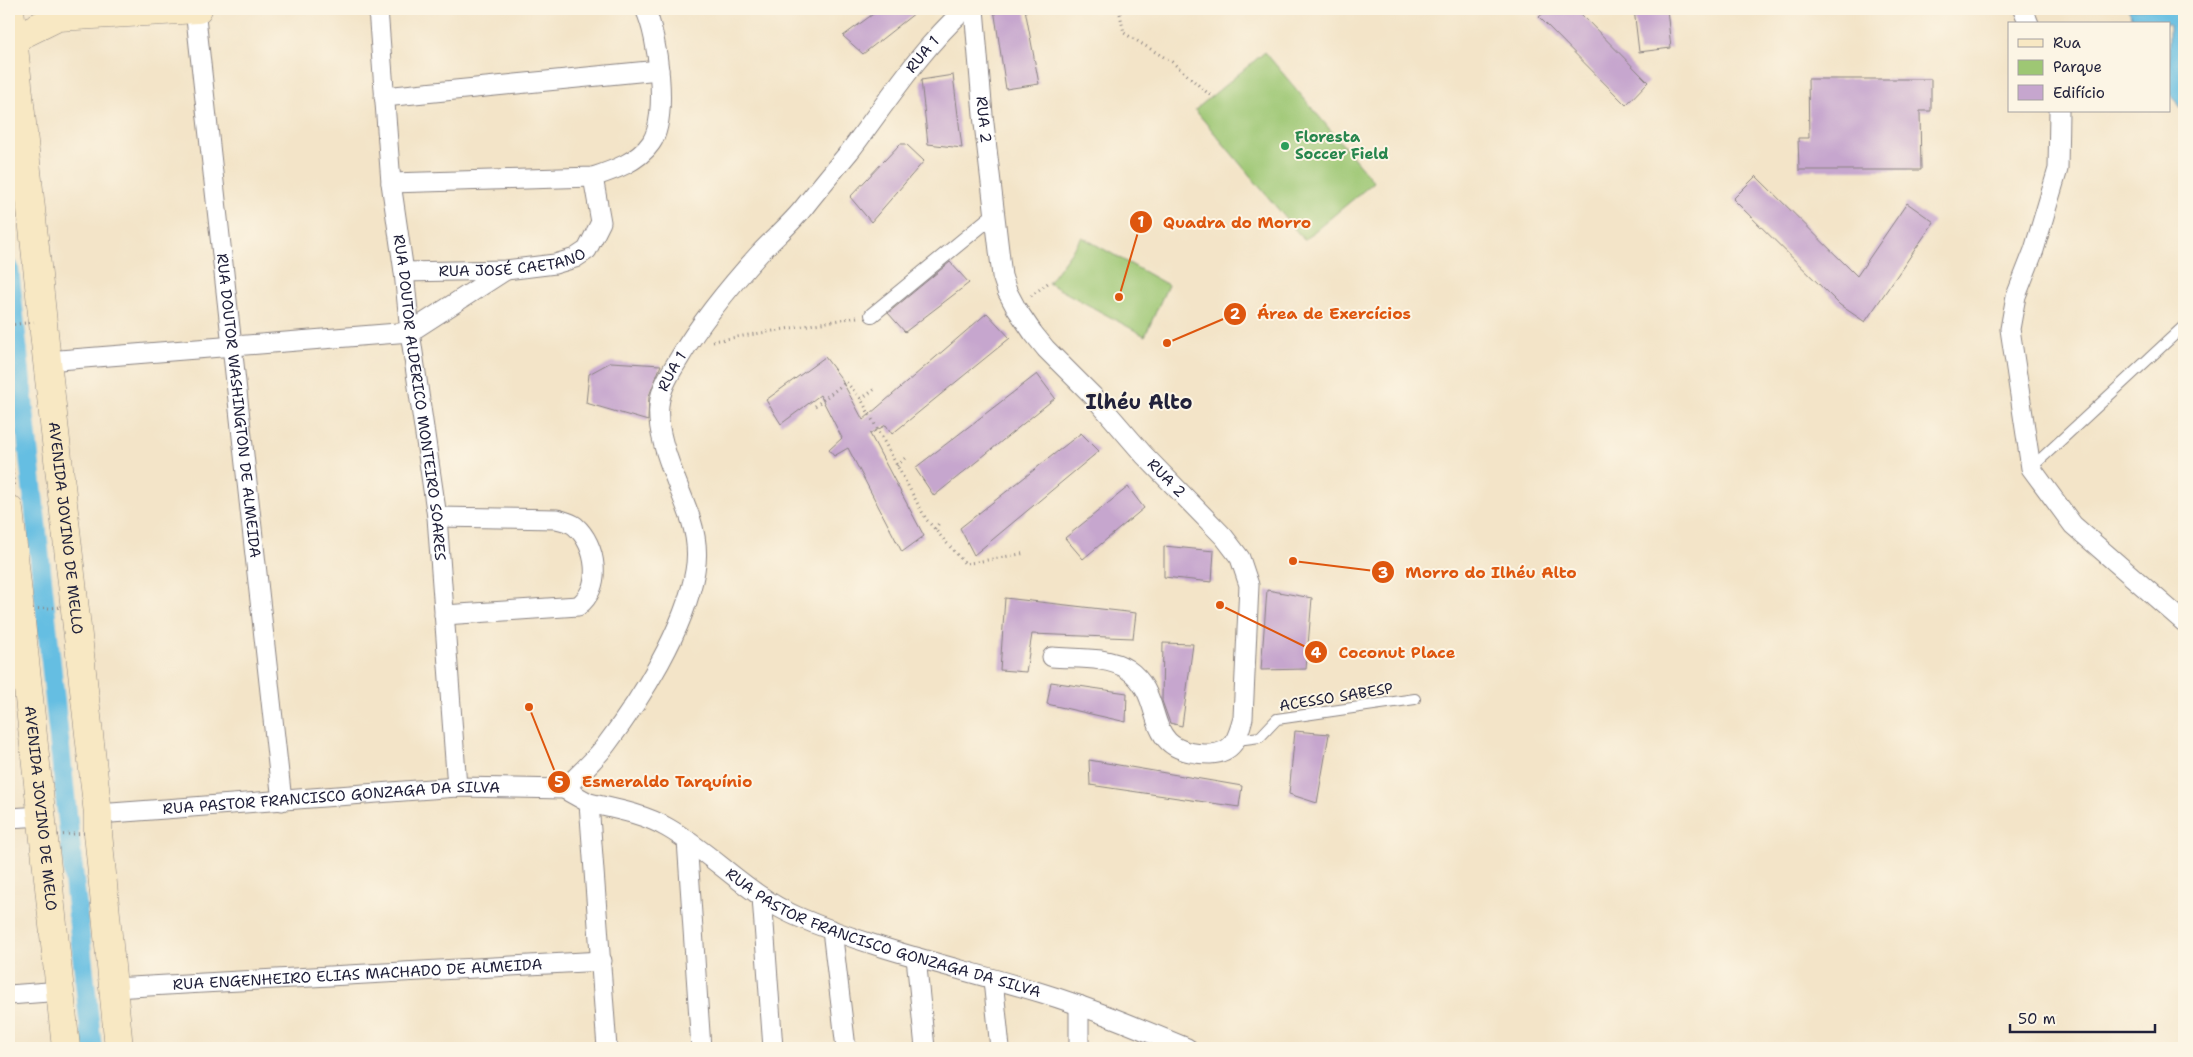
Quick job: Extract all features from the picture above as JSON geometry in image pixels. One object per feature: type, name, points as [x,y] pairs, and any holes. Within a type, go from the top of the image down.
[{"type":"main road","name":"AVENIDA JOVINO DE MELLO","points":[[10,9],[11,41],[47,361],[92,824],[98,833],[119,1048]]},
{"type":"main road","points":[[11,41],[52,13],[196,9]]},
{"type":"main road","name":"AVENIDA JOVINO DE MELO","points":[[9,509],[15,634],[50,826],[60,991],[66,1048]]},
{"type":"street","name":"RUA DOUTOR WASHINGTON DE ALMEIDA","points":[[196,9],[282,801]]},
{"type":"street","name":"RUA DOUTOR ALDERICO MONTEIRO SOARES","points":[[382,9],[384,97],[391,183],[404,272],[410,332],[438,517],[457,787]]},
{"type":"street","points":[[391,183],[593,177],[620,168],[640,155],[651,144],[656,134],[660,102],[659,70],[653,28],[645,9]]},
{"type":"street","name":"RUA 1","points":[[564,790],[605,747],[656,672],[688,600],[696,570],[696,545],[692,523],[659,432],[658,413],[666,379],[687,345],[714,308],[760,253],[807,204],[934,39],[964,9]]},
{"type":"street","name":"RUA 2","points":[[974,9],[1002,276],[1007,291],[1032,333],[1092,396],[1144,455],[1224,537],[1240,558],[1249,585],[1243,718],[1237,740]]},
{"type":"street","points":[[2023,9],[2028,22]]},
{"type":"street","points":[[384,97],[659,70]]},
{"type":"street","points":[[2060,112],[2058,169],[2034,250],[2016,296],[2010,329],[2031,468],[2073,525],[2184,622]]},
{"type":"street","name":"RUA JOSÉ CAETANO","points":[[404,272],[506,270],[555,264],[575,258],[587,250],[601,222],[593,177]]},
{"type":"street","points":[[872,315],[995,214]]},
{"type":"street","points":[[47,361],[410,332],[506,270]]},
{"type":"street","points":[[438,517],[557,519],[576,526],[590,547],[595,580],[592,591],[585,602],[578,606],[444,615]]},
{"type":"street","points":[[1052,657],[1108,662],[1125,668],[1139,678],[1149,694],[1157,726],[1165,738],[1178,749],[1191,754],[1213,754],[1228,748],[1237,740]]},
{"type":"street","name":"RUA PASTOR FRANCISCO GONZAGA DA SILVA","points":[[92,824],[282,801],[457,787],[564,790],[589,803],[633,812],[667,827],[733,877],[762,897],[794,915],[832,930],[916,957],[1079,1004],[1166,1044],[1187,1048]]},
{"type":"street","points":[[589,803],[607,1048]]},
{"type":"street","points":[[9,818],[50,826]]},
{"type":"street","points":[[686,840],[701,1048]]},
{"type":"street","points":[[762,897],[773,1048]]},
{"type":"street","points":[[832,930],[846,1048]]},
{"type":"street","points":[[916,957],[925,1048]]},
{"type":"street","name":"RUA ENGENHEIRO ELIAS MACHADO DE ALMEIDA","points":[[113,988],[602,961]]},
{"type":"street","points":[[994,980],[1000,1048]]},
{"type":"street","points":[[9,996],[60,991]]},
{"type":"street","points":[[1079,1004],[1079,1048]]},
{"type":"lane","points":[[2031,468],[2184,326]]},
{"type":"lane","name":"ACESSO SABESP","points":[[1237,740],[1260,737],[1277,719],[1415,699]]},
{"type":"path","points":[[1119,9],[1124,33],[1172,62],[1212,96]]},
{"type":"path","points":[[687,345],[872,315]]},
{"type":"path","points":[[9,324],[34,322]]},
{"type":"path","points":[[815,406],[846,382],[861,399],[926,519],[965,564],[1026,553]]},
{"type":"path","points":[[861,399],[876,389]]},
{"type":"path","points":[[897,466],[905,458]]},
{"type":"path","points":[[935,529],[939,523]]},
{"type":"path","points":[[33,609],[63,607]]},
{"type":"path","points":[[50,826],[92,824]]},
{"type":"green space","name":"Floresta Soccer Field","points":[[1265,52],[1374,182],[1304,240],[1195,110]]},
{"type":"green space","points":[[1082,237],[1168,285],[1145,336],[1048,283]]},
{"type":"water","points":[[2128,9],[2184,9],[2184,112],[2170,94],[2170,22],[2135,22]]},
{"type":"building","points":[[880,9],[920,9],[863,54],[843,36]]},
{"type":"building","points":[[994,9],[1025,9],[1039,84],[1006,89]]},
{"type":"building","points":[[1548,9],[1576,9],[1648,82],[1626,105],[1539,17]]},
{"type":"building","points":[[1634,9],[1667,9],[1671,48],[1639,52]]},
{"type":"building","points":[[953,75],[962,148],[928,144],[921,80]]},
{"type":"building","points":[[1808,79],[1931,79],[1931,111],[1920,111],[1921,170],[1799,170],[1798,138],[1809,138]]},
{"type":"building","points":[[900,144],[906,144],[924,161],[871,222],[850,197]]},
{"type":"building","points":[[1756,176],[1857,276],[1907,203],[1934,222],[1865,322],[1840,305],[1733,199]]},
{"type":"building","points":[[950,262],[969,283],[905,332],[888,313]]},
{"type":"building","points":[[987,313],[1010,338],[892,434],[886,425],[870,434],[924,536],[902,552],[848,448],[834,456],[829,450],[842,438],[820,395],[781,424],[766,400],[825,357],[840,377],[863,420]]},
{"type":"building","points":[[611,362],[661,365],[649,396],[648,421],[586,403],[589,374]]},
{"type":"building","points":[[1037,374],[1055,398],[934,496],[915,468]]},
{"type":"building","points":[[1081,433],[1099,451],[974,555],[960,528]]},
{"type":"building","points":[[1128,487],[1144,508],[1083,559],[1065,538]]},
{"type":"building","points":[[1164,546],[1214,551],[1212,582],[1164,577]]},
{"type":"building","points":[[1267,590],[1312,598],[1306,669],[1261,670]]},
{"type":"building","points":[[1005,598],[1136,613],[1133,638],[1032,634],[1026,672],[1000,670]]},
{"type":"building","points":[[1163,643],[1193,644],[1182,726],[1170,723],[1162,701]]},
{"type":"building","points":[[1051,682],[1127,693],[1126,722],[1047,704]]},
{"type":"building","points":[[1295,731],[1329,734],[1317,803],[1289,794]]},
{"type":"building","points":[[1089,760],[1242,786],[1239,807],[1090,785]]},
{"type":"waterway","points":[[9,269],[92,1048]]},
{"type":"place","name":"Floresta Soccer Field","points":[[1285,146]]},
{"type":"place","name":"Quadra do Morro","points":[[1119,297]]},
{"type":"place","name":"Área de Exercícios","points":[[1167,343]]},
{"type":"place","name":"Morro do Ilhéu Alto","points":[[1293,561]]},
{"type":"place","name":"Coconut Place","points":[[1220,605]]},
{"type":"place","name":"Esmeraldo Tarquínio","points":[[529,707]]},
{"type":"district","name":"Ilhéu Alto","points":[[1139,402]]}]
